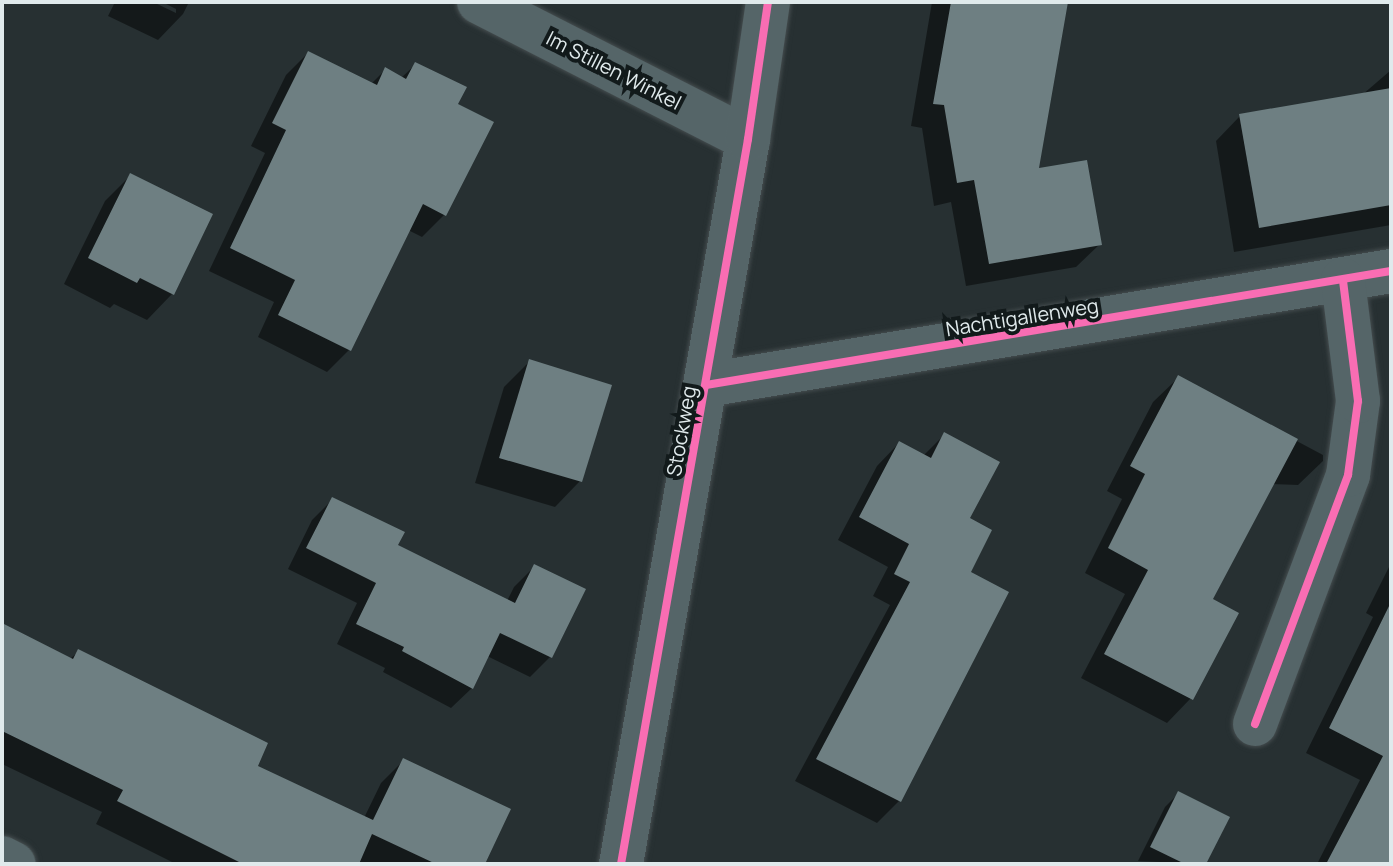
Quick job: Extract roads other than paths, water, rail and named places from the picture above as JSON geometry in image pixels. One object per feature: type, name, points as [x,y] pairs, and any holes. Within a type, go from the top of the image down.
[{"type":"street","name":"Im Stillen Winkel","points":[[479,2],[748,139]]},
{"type":"street","name":"Stockweg","points":[[621,864],[748,139],[768,2]]},
{"type":"street","name":"Nachtigallenweg","points":[[706,385],[1391,271]]},
{"type":"street","points":[[1255,724],[1348,475],[1358,401],[1343,280]]},
{"type":"street","points":[[2,858],[14,864]]}]
